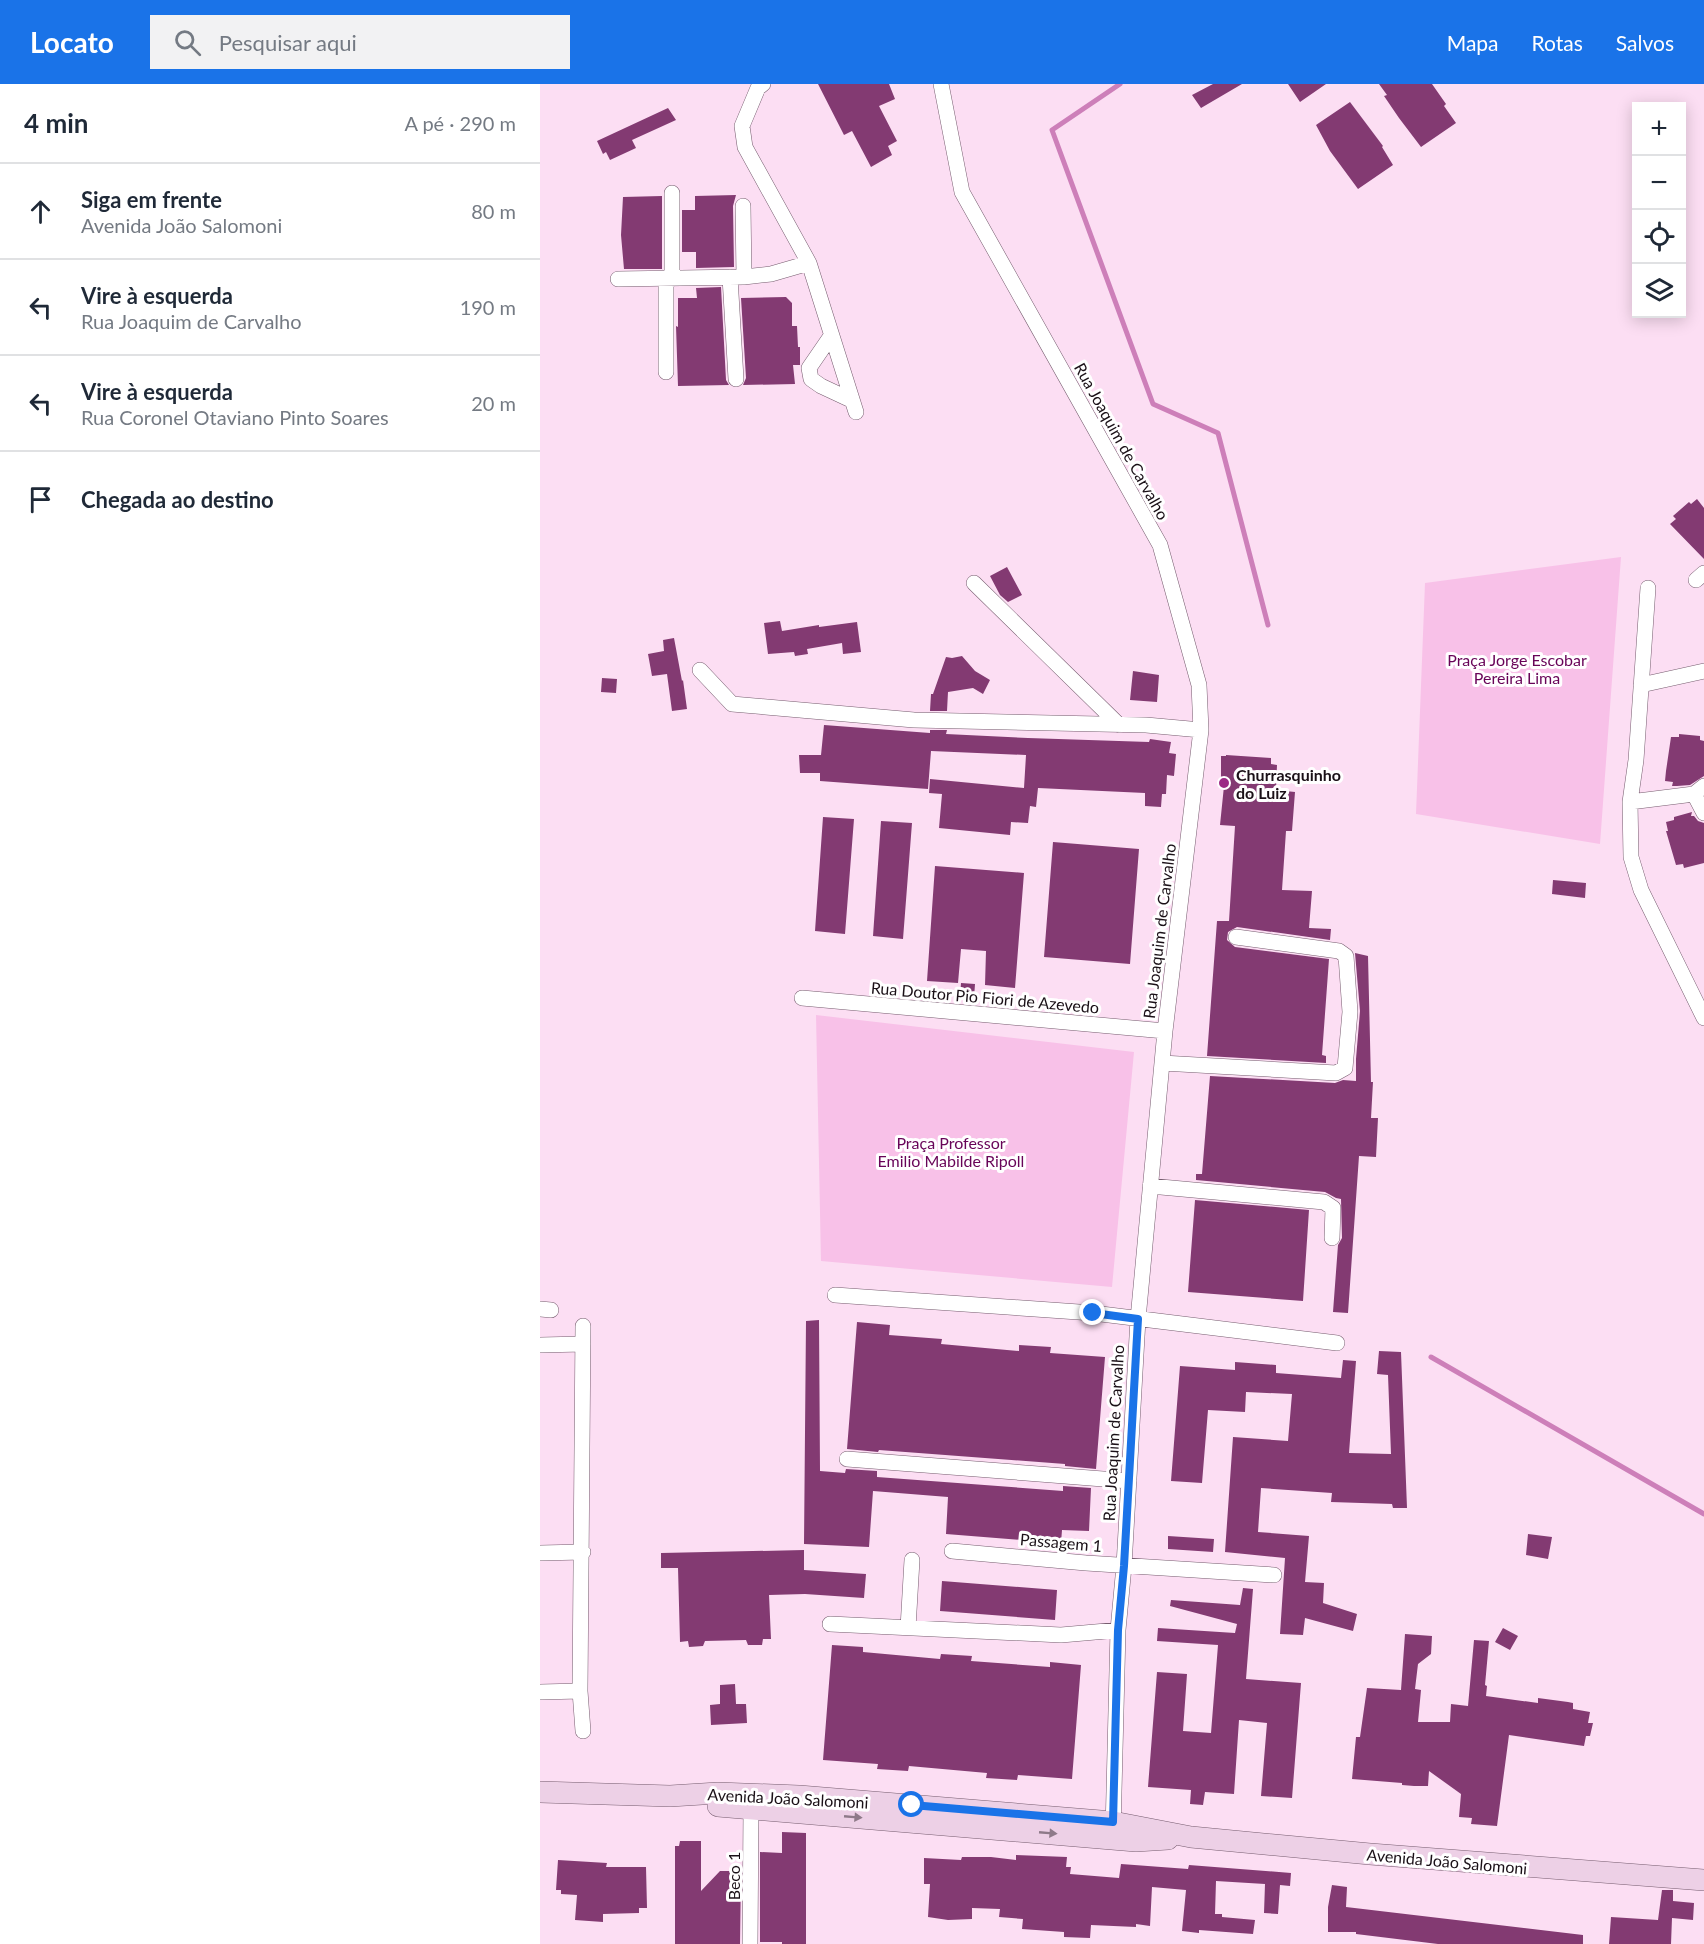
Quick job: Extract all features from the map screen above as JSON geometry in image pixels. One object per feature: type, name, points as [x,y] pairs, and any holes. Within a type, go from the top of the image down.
[{"type":"main road","name":"Avenida João Salomoni","points":[[540,1792],[670,1796],[718,1792],[799,1796],[1113,1831]]},
{"type":"main road","name":"Avenida João Salomoni","points":[[670,1796],[720,1807],[1113,1831],[1511,1866],[1704,1880]]},
{"type":"street","points":[[763,84],[758,88],[742,126],[745,147],[757,173],[809,263],[854,406],[811,379],[809,368],[831,336]]},
{"type":"street","name":"Rua Joaquim de Carvalho","points":[[941,84],[962,192],[1160,545],[1199,685],[1201,730],[1165,1031],[1138,1319],[1124,1566],[1118,1630],[1113,1831]]},
{"type":"street","points":[[666,372],[672,194]]},
{"type":"street","points":[[736,379],[737,277],[744,206]]},
{"type":"street","points":[[618,279],[737,277],[771,274],[809,263]]},
{"type":"street","points":[[974,583],[1119,726]]},
{"type":"street","points":[[1648,588],[1630,802],[1631,857],[1641,890],[1704,1018]]},
{"type":"street","points":[[700,670],[732,704],[914,720],[1146,725],[1201,730]]},
{"type":"street","points":[[1641,685],[1704,671]]},
{"type":"street","points":[[1630,802],[1699,790],[1704,813]]},
{"type":"street","points":[[1162,1063],[1336,1073],[1345,1068],[1350,1012],[1346,956],[1339,951],[1236,937]]},
{"type":"street","name":"Rua Doutor Pio Fiori de Azevedo","points":[[802,998],[1165,1031]]},
{"type":"street","points":[[1150,1186],[1324,1202],[1333,1208],[1332,1238]]},
{"type":"street","points":[[835,1295],[1093,1313],[1337,1343]]},
{"type":"street","points":[[583,1326],[583,1552],[580,1691],[583,1731]]},
{"type":"street","points":[[540,1344],[583,1344]]},
{"type":"street","points":[[847,1459],[1129,1481]]},
{"type":"street","name":"Passagem 1","points":[[952,1551],[1124,1566],[1274,1575]]},
{"type":"street","points":[[540,1553],[583,1552]]},
{"type":"street","points":[[908,1628],[912,1560]]},
{"type":"street","points":[[830,1624],[1061,1635],[1118,1630]]},
{"type":"street","points":[[540,1692],[580,1691]]},
{"type":"street","name":"Beco 1","points":[[750,1944],[751,1809]]},
{"type":"green space","name":"Praça Jorge Escobar Pereira Lima","points":[[1621,557],[1600,844],[1416,814],[1425,583]]},
{"type":"green space","name":"Praça Professor Emilio Mabilde Ripoll","points":[[816,1015],[1134,1052],[1112,1287],[821,1261]]},
{"type":"building","points":[[818,84],[889,84],[895,99],[879,106],[897,141],[888,146],[892,155],[871,167],[852,131],[844,135]]},
{"type":"building","points":[[1213,84],[1242,84],[1201,108],[1192,95]]},
{"type":"building","points":[[1288,84],[1326,84],[1300,102]]},
{"type":"building","points":[[1379,84],[1432,84],[1456,123],[1421,147],[1384,96],[1387,95]]},
{"type":"building","points":[[1350,102],[1383,146],[1393,165],[1358,189],[1330,151],[1316,125]]},
{"type":"building","points":[[668,108],[676,120],[632,140],[636,148],[610,160],[606,152],[603,154],[597,141]]},
{"type":"building","points":[[736,195],[733,206],[734,267],[696,268],[696,252],[682,252],[682,210],[695,210],[695,196]]},
{"type":"building","points":[[662,196],[662,269],[624,269],[621,235],[623,197]]},
{"type":"building","points":[[721,287],[726,380],[729,385],[678,386],[676,326],[678,327],[678,298],[697,298],[696,288]]},
{"type":"building","points":[[786,297],[792,303],[792,326],[797,326],[798,347],[800,347],[800,365],[793,365],[795,384],[743,385],[746,378],[741,298]]},
{"type":"building","points":[[1697,499],[1704,508],[1704,559],[1670,524],[1676,519],[1673,516],[1689,502],[1691,504]]},
{"type":"building","points":[[1007,567],[1022,595],[1008,602],[1000,595],[990,576]]},
{"type":"building","points":[[780,621],[782,631],[857,622],[861,652],[843,654],[842,643],[807,649],[808,654],[795,656],[794,652],[768,654],[764,623]]},
{"type":"building","points":[[674,638],[687,709],[672,711],[667,674],[652,676],[648,654],[664,651],[663,640]]},
{"type":"building","points":[[962,656],[975,671],[990,680],[983,694],[973,688],[948,692],[947,711],[930,711],[931,694],[933,694],[946,657]]},
{"type":"building","points":[[1133,671],[1159,675],[1157,702],[1130,700]]},
{"type":"building","points":[[602,678],[617,679],[616,693],[601,692]]},
{"type":"building","points":[[824,725],[930,733],[930,730],[947,730],[946,734],[1149,742],[1150,739],[1171,742],[1169,753],[1176,754],[1174,776],[1167,775],[1166,794],[1162,794],[1161,807],[1145,806],[1145,793],[1038,788],[1036,807],[1030,806],[1028,823],[1011,822],[1010,835],[939,828],[942,794],[929,793],[930,779],[1024,788],[1026,755],[931,751],[928,789],[820,781],[820,773],[800,773],[799,755],[821,755]]},
{"type":"building","points":[[1679,734],[1700,736],[1700,740],[1704,741],[1704,776],[1690,785],[1672,786],[1673,782],[1665,781],[1666,771],[1671,737],[1679,737]]},
{"type":"building","points":[[1221,756],[1271,758],[1271,764],[1277,765],[1276,790],[1295,792],[1292,831],[1286,831],[1282,890],[1312,891],[1309,928],[1331,929],[1330,940],[1237,927],[1228,932],[1227,940],[1235,947],[1329,959],[1322,1055],[1326,1056],[1326,1063],[1207,1056],[1217,921],[1229,921],[1235,826],[1220,825],[1224,786],[1221,786]]},
{"type":"building","points":[[1692,812],[1691,816],[1704,823],[1704,863],[1684,868],[1683,864],[1676,865],[1666,831],[1668,831],[1666,822]]},
{"type":"building","points":[[823,817],[854,819],[845,934],[815,931]]},
{"type":"building","points":[[881,821],[912,823],[903,939],[873,936]]},
{"type":"building","points":[[1053,842],[1139,849],[1130,964],[1044,957]]},
{"type":"building","points":[[935,866],[1024,873],[1015,988],[985,985],[986,951],[961,949],[958,983],[927,981]]},
{"type":"building","points":[[1553,880],[1586,883],[1585,898],[1552,894]]},
{"type":"building","points":[[1355,953],[1368,956],[1371,1082],[1373,1082],[1371,1118],[1378,1118],[1376,1157],[1359,1156],[1348,1313],[1333,1312],[1338,1245],[1342,1238],[1341,1199],[1325,1192],[1196,1180],[1196,1174],[1202,1174],[1210,1076],[1335,1083],[1343,1080],[1356,1081],[1360,1011]]},
{"type":"building","points":[[961,983],[975,984],[974,998],[960,997]]},
{"type":"building","points":[[1195,1200],[1309,1210],[1303,1301],[1188,1292]]},
{"type":"building","points":[[819,1320],[820,1471],[845,1473],[846,1469],[877,1471],[877,1477],[1063,1491],[1063,1486],[1091,1488],[1089,1531],[1062,1530],[1061,1543],[946,1534],[948,1497],[873,1491],[869,1547],[804,1544],[806,1321]]},
{"type":"building","points":[[857,1322],[890,1325],[889,1335],[942,1339],[941,1344],[1019,1351],[1019,1345],[1051,1347],[1050,1353],[1105,1357],[1096,1469],[1065,1466],[1065,1464],[847,1449]]},
{"type":"building","points":[[1379,1351],[1401,1352],[1407,1508],[1393,1508],[1392,1504],[1331,1502],[1332,1493],[1261,1488],[1258,1532],[1309,1536],[1305,1582],[1324,1583],[1323,1603],[1357,1614],[1353,1631],[1305,1618],[1303,1635],[1280,1634],[1285,1558],[1225,1552],[1233,1437],[1288,1441],[1292,1394],[1246,1392],[1245,1412],[1208,1410],[1202,1483],[1171,1481],[1180,1366],[1235,1370],[1235,1362],[1276,1365],[1276,1373],[1341,1378],[1343,1360],[1356,1361],[1349,1453],[1391,1454],[1388,1375],[1377,1374]]},
{"type":"building","points":[[1528,1534],[1552,1537],[1548,1559],[1526,1555]]},
{"type":"building","points":[[1168,1536],[1214,1539],[1213,1552],[1168,1549]]},
{"type":"building","points":[[804,1550],[804,1570],[866,1574],[864,1598],[805,1594],[769,1595],[771,1639],[763,1639],[762,1645],[748,1645],[746,1640],[705,1641],[703,1646],[689,1647],[688,1641],[680,1642],[678,1568],[661,1568],[661,1553]]},
{"type":"building","points":[[942,1581],[1057,1590],[1055,1620],[940,1611]]},
{"type":"building","points":[[1243,1588],[1253,1589],[1246,1679],[1301,1683],[1292,1798],[1261,1796],[1267,1723],[1239,1720],[1234,1794],[1205,1792],[1203,1805],[1190,1804],[1191,1790],[1148,1787],[1157,1672],[1187,1674],[1183,1731],[1211,1733],[1218,1645],[1157,1641],[1158,1628],[1235,1633],[1237,1624],[1170,1606],[1171,1600],[1240,1605]]},
{"type":"building","points":[[1503,1628],[1518,1636],[1510,1650],[1495,1642]]},
{"type":"building","points":[[1405,1634],[1432,1636],[1431,1654],[1418,1664],[1415,1689],[1421,1690],[1418,1722],[1450,1722],[1451,1704],[1468,1706],[1474,1640],[1489,1641],[1486,1696],[1538,1703],[1538,1698],[1568,1702],[1573,1703],[1573,1709],[1590,1712],[1588,1723],[1593,1723],[1590,1736],[1586,1736],[1584,1746],[1509,1735],[1497,1826],[1471,1824],[1472,1818],[1459,1817],[1461,1794],[1429,1771],[1428,1786],[1352,1779],[1356,1737],[1360,1737],[1367,1688],[1401,1690]]},
{"type":"building","points":[[832,1645],[863,1647],[863,1652],[940,1659],[941,1654],[972,1656],[971,1661],[1050,1667],[1050,1662],[1081,1665],[1072,1779],[1018,1775],[1017,1780],[986,1778],[987,1773],[909,1766],[908,1771],[877,1769],[878,1764],[823,1760]]},
{"type":"building","points":[[735,1684],[736,1704],[746,1704],[747,1723],[711,1725],[710,1705],[720,1704],[720,1685]]},
{"type":"building","points":[[782,1832],[806,1833],[806,1944],[760,1942],[760,1852],[782,1853]]},
{"type":"building","points":[[680,1841],[701,1841],[701,1891],[720,1871],[741,1871],[740,1944],[675,1944],[675,1846],[679,1846]]},
{"type":"building","points":[[1016,1855],[1067,1857],[1066,1867],[1071,1867],[1070,1874],[1119,1878],[1121,1864],[1188,1869],[1189,1865],[1291,1873],[1290,1886],[1280,1885],[1278,1914],[1264,1913],[1265,1884],[1216,1881],[1215,1914],[1222,1914],[1222,1917],[1255,1920],[1253,1934],[1182,1931],[1186,1890],[1152,1887],[1150,1926],[1091,1925],[1090,1938],[1064,1937],[1064,1932],[1022,1929],[1023,1919],[999,1917],[1000,1909],[972,1908],[972,1919],[948,1920],[928,1917],[930,1884],[924,1884],[924,1858],[961,1860],[962,1857],[991,1857],[1016,1860]]},
{"type":"building","points":[[558,1860],[607,1863],[606,1867],[646,1867],[647,1908],[639,1908],[639,1913],[603,1914],[603,1922],[575,1920],[577,1895],[561,1894],[561,1890],[556,1890]]},
{"type":"building","points":[[1332,1885],[1347,1887],[1346,1907],[1583,1935],[1583,1944],[1438,1944],[1356,1934],[1356,1932],[1328,1932],[1328,1907]]},
{"type":"building","points":[[1662,1890],[1673,1890],[1673,1901],[1694,1903],[1693,1920],[1672,1918],[1671,1944],[1609,1944],[1611,1917],[1658,1920]]},
{"type":"waterway","points":[[1120,84],[1052,130],[1153,404],[1218,433],[1268,625]]},
{"type":"waterway","points":[[1431,1357],[1704,1514]]},
{"type":"place","name":"Churrasquinho do Luiz","points":[[1224,783]]},
{"type":"route","points":[[912,1805],[1113,1822],[1118,1630],[1124,1566],[1138,1319],[1093,1313]]}]
